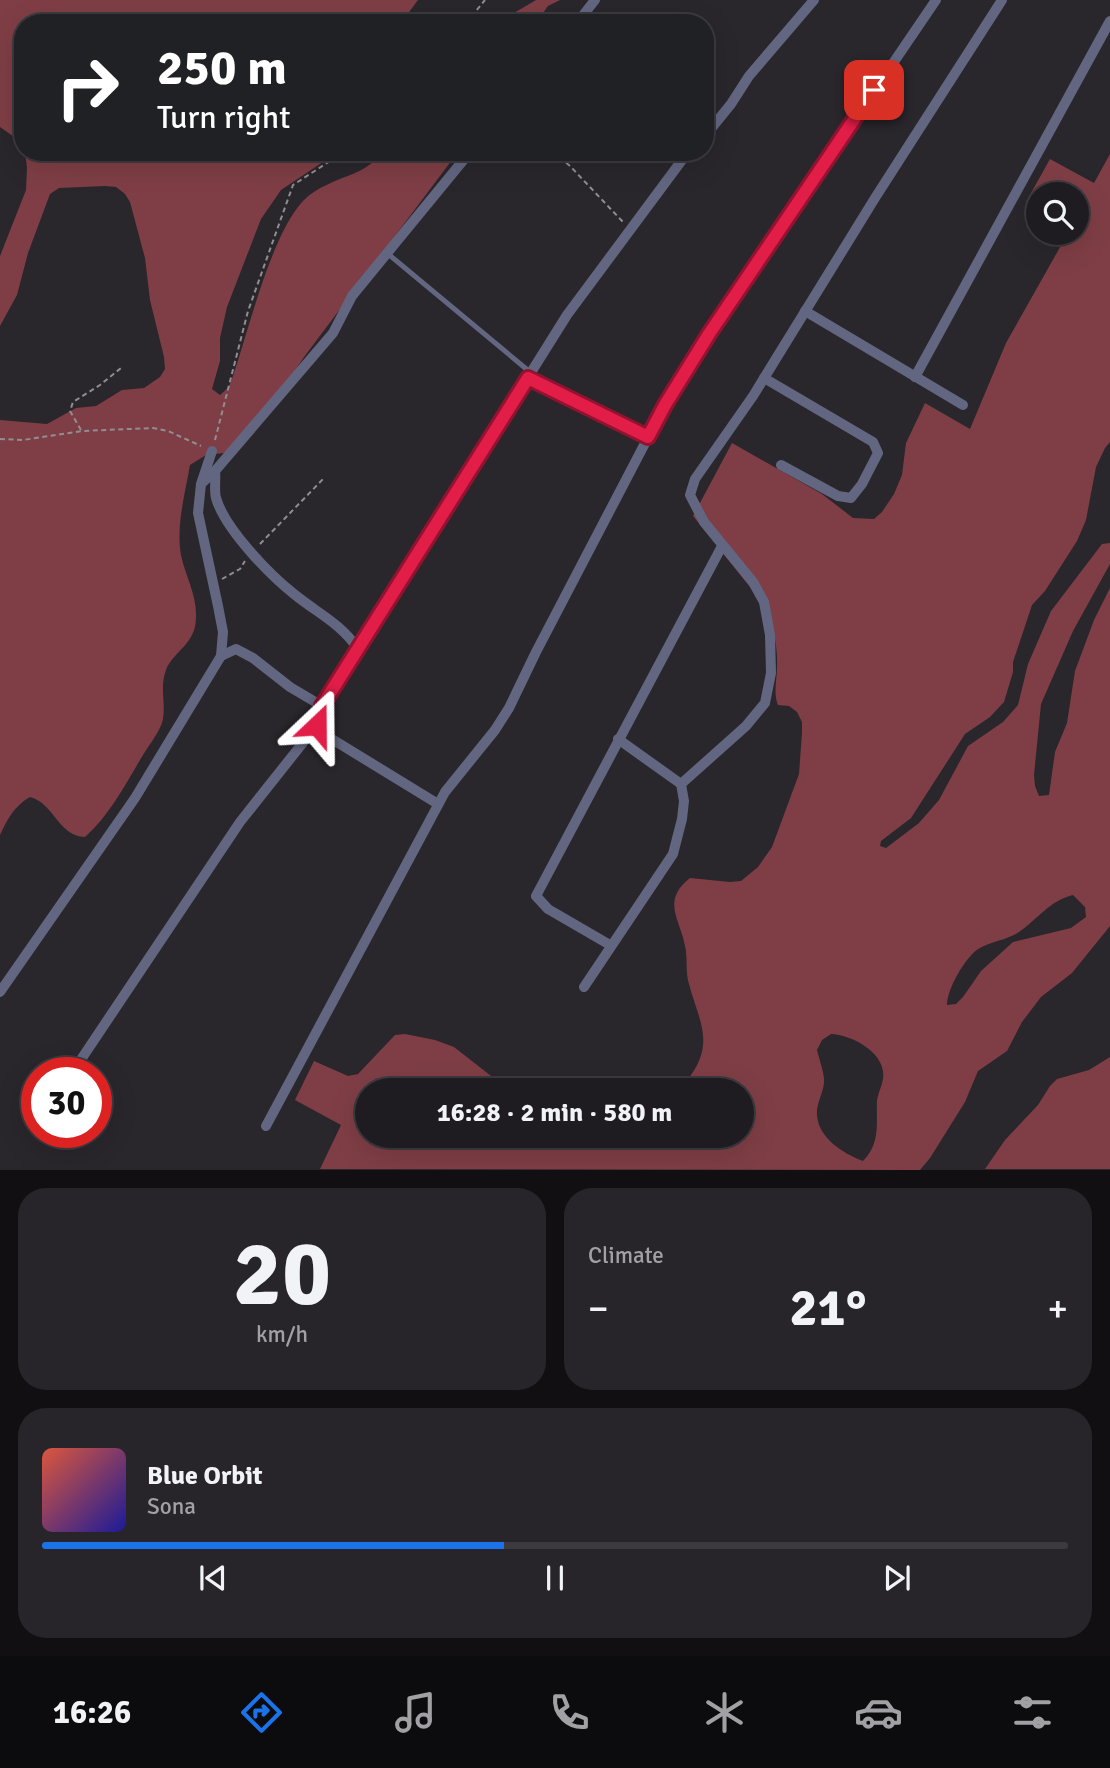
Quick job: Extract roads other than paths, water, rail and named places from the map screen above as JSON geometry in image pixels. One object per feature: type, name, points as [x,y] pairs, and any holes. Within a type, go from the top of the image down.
[{"type":"street","points":[[584,14],[595,0]]},
{"type":"street","points":[[714,125],[749,76],[814,0]]},
{"type":"street","points":[[266,1126],[438,804],[509,708],[665,405],[709,334],[936,0]]},
{"type":"street","points":[[681,784],[746,726],[765,703],[771,673],[770,635],[764,601],[753,582],[704,522],[690,495],[691,487],[764,377],[1002,0]]},
{"type":"street","points":[[915,377],[1110,21]]},
{"type":"street","points":[[201,484],[332,334],[352,296],[463,161]]},
{"type":"street","points":[[83,1057],[240,821],[317,725],[322,706],[567,315],[681,161]]},
{"type":"street","points":[[805,312],[963,405]]},
{"type":"street","points":[[530,376],[648,437]]},
{"type":"street","points":[[764,377],[873,442],[878,453],[862,484],[851,498],[838,496],[781,465]]},
{"type":"street","points":[[212,451],[201,484],[198,513],[223,632],[221,656]]},
{"type":"street","points":[[215,471],[216,497],[224,515],[251,553],[294,595],[346,632],[359,650]]},
{"type":"street","points":[[610,945],[548,909],[536,896],[722,546]]},
{"type":"street","points":[[0,992],[135,798],[221,656],[232,649],[246,653],[290,687],[322,706]]},
{"type":"street","points":[[317,725],[322,733],[438,804]]},
{"type":"street","points":[[584,987],[673,854],[682,819],[684,801],[681,784],[618,739]]},
{"type":"lane","points":[[387,253],[530,376]]}]
